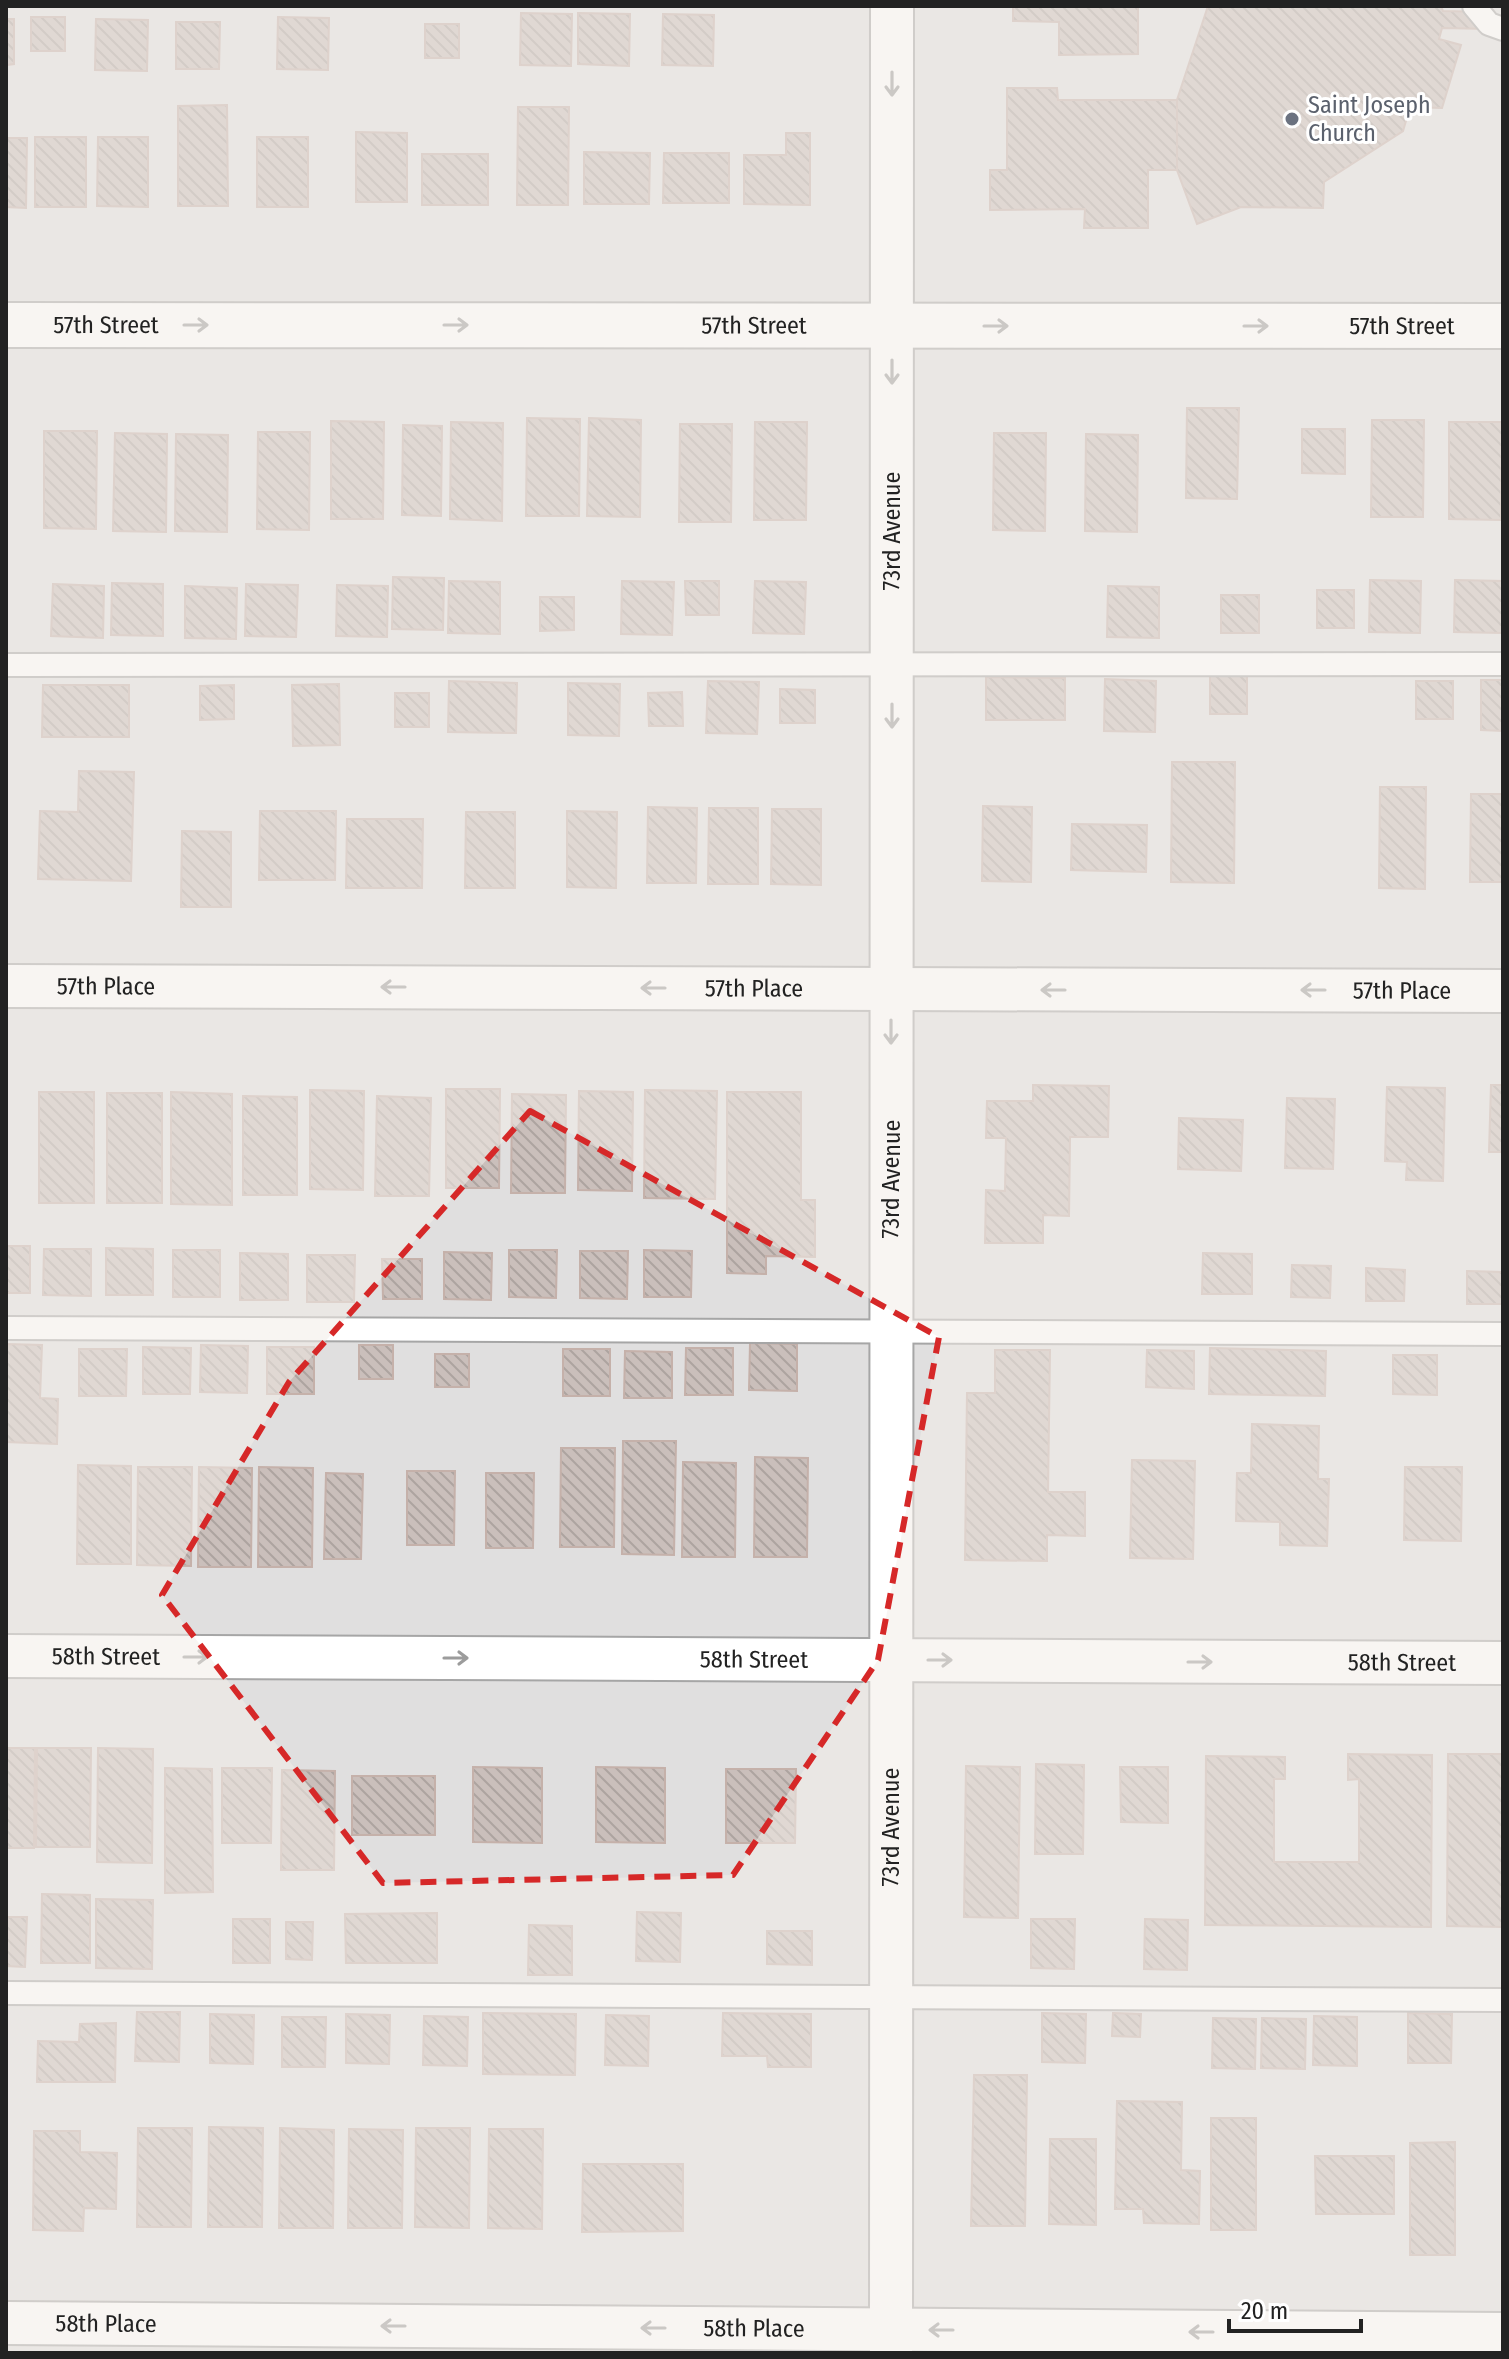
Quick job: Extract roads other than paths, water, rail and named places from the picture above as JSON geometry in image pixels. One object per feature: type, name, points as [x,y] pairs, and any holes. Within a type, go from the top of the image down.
[{"type":"street","name":"73rd Avenue","points":[[891,2341],[892,6]]},
{"type":"street","name":"57th Street","points":[[6,325],[1503,326]]},
{"type":"street","name":"57th Place","points":[[6,986],[1503,991]]},
{"type":"street","name":"58th Street","points":[[6,1656],[1503,1663]]},
{"type":"street","name":"58th Place","points":[[6,2323],[891,2341],[1503,2334]]},
{"type":"lane","points":[[1474,6],[1489,24],[1503,29]]},
{"type":"lane","points":[[6,665],[1503,664]]},
{"type":"lane","points":[[6,1328],[1503,1334]]},
{"type":"lane","points":[[6,1993],[1503,2000]]},
{"type":"place","name":"Saint Joseph Church","points":[[1292,119]]}]
